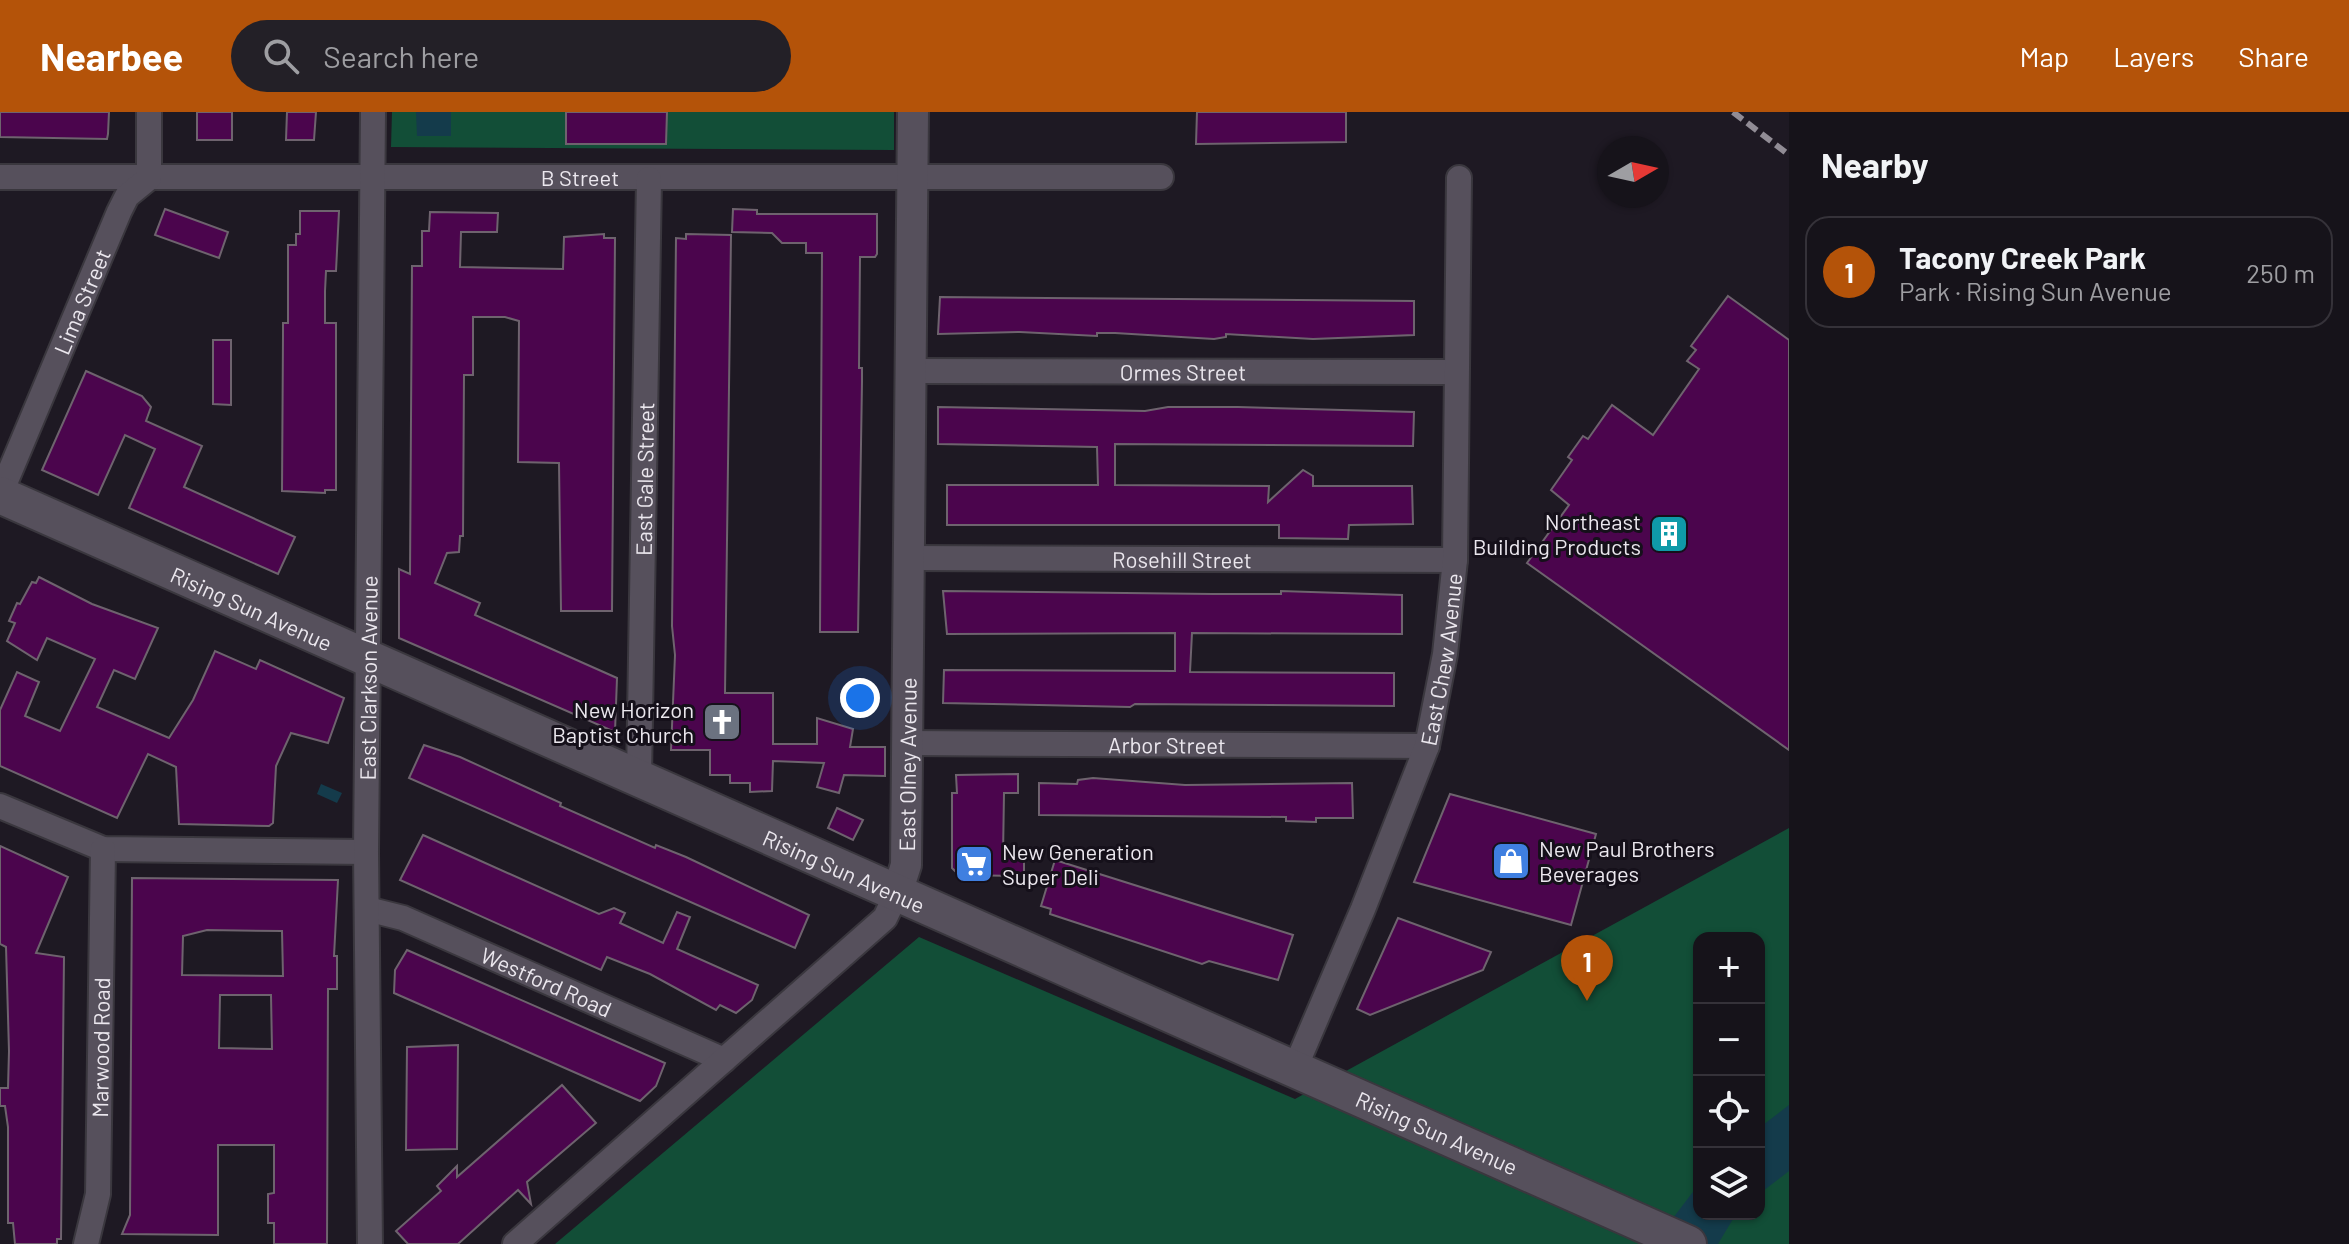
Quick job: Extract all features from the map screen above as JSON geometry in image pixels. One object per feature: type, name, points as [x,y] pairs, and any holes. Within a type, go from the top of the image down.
[{"type":"main road","name":"Rising Sun Avenue","points":[[0,495],[369,663],[639,777],[1688,1244]]},
{"type":"street","points":[[149,112],[149,178]]},
{"type":"street","name":"East Clarkson Avenue","points":[[370,1244],[366,852],[373,112]]},
{"type":"street","name":"East Olney Avenue","points":[[515,1244],[885,918],[897,893],[906,865],[913,112]]},
{"type":"street","name":"B Street","points":[[0,177],[1161,177]]},
{"type":"street","name":"Lima Street","points":[[0,495],[119,212],[127,196],[149,178]]},
{"type":"street","name":"East Chew Avenue","points":[[1295,1068],[1363,909],[1427,746],[1445,654],[1455,560],[1459,178]]},
{"type":"street","name":"East Gale Street","points":[[639,777],[649,179]]},
{"type":"street","name":"Ormes Street","points":[[911,371],[1456,372]]},
{"type":"street","name":"Rosehill Street","points":[[910,558],[1455,560]]},
{"type":"street","name":"Arbor Street","points":[[907,743],[1427,746]]},
{"type":"street","points":[[0,806],[103,849],[366,852]]},
{"type":"street","name":"Marwood Road","points":[[86,1244],[98,1194],[103,849]]},
{"type":"street","name":"Westford Road","points":[[367,909],[403,918],[724,1060]]},
{"type":"green space","points":[[392,112],[894,112],[894,150],[391,147]]},
{"type":"green space","points":[[1789,828],[1789,1244],[555,1244],[919,937],[1295,1099]]},
{"type":"water","points":[[416,112],[451,112],[451,136],[417,136]]},
{"type":"water","points":[[321,784],[342,793],[337,803],[317,794]]},
{"type":"water","points":[[1789,1105],[1789,1171],[1765,1189],[1765,1148],[1765,1123]]},
{"type":"water","points":[[1693,1192],[1693,1220],[1732,1220],[1718,1244],[1653,1244]]},
{"type":"building","points":[[0,112],[109,112],[107,139],[0,137]]},
{"type":"building","points":[[197,112],[232,112],[232,140],[197,140]]},
{"type":"building","points":[[287,112],[316,112],[314,140],[286,140]]},
{"type":"building","points":[[566,112],[667,112],[666,144],[566,144]]},
{"type":"building","points":[[1197,112],[1346,112],[1346,142],[1196,144]]},
{"type":"building","points":[[165,209],[228,232],[219,258],[155,235]]},
{"type":"building","points":[[733,209],[757,210],[757,214],[877,214],[877,254],[875,257],[860,257],[859,368],[862,368],[862,382],[858,632],[820,632],[822,253],[806,253],[806,243],[782,243],[772,233],[732,232]]},
{"type":"building","points":[[300,211],[339,211],[336,271],[326,271],[325,291],[325,323],[336,323],[336,490],[325,490],[325,493],[282,491],[283,323],[288,323],[288,245],[296,245],[296,234],[300,234]]},
{"type":"building","points":[[430,212],[498,213],[497,232],[461,232],[460,267],[563,269],[564,237],[604,234],[604,238],[615,238],[612,611],[561,611],[559,463],[518,462],[519,321],[505,317],[473,317],[473,375],[464,375],[463,536],[460,536],[459,552],[447,553],[435,583],[480,603],[475,615],[617,678],[615,732],[399,638],[399,569],[410,574],[412,266],[422,266],[422,231],[429,231]]},
{"type":"building","points":[[686,234],[731,235],[725,693],[773,693],[773,744],[817,744],[817,718],[853,729],[850,747],[885,747],[885,776],[844,775],[839,793],[817,787],[824,763],[773,761],[772,791],[750,792],[750,783],[730,783],[730,775],[710,775],[710,750],[671,750],[675,655],[672,626],[676,238],[686,239]]},
{"type":"building","name":"Northeast Building Products","points":[[1728,296],[1789,340],[1789,750],[1527,563],[1569,505],[1551,490],[1572,460],[1568,457],[1583,436],[1588,439],[1612,405],[1653,435],[1699,369],[1687,361],[1696,350],[1691,346]]},
{"type":"building","points":[[940,297],[1414,301],[1414,335],[1313,339],[1226,334],[1226,337],[1214,339],[1115,333],[1097,333],[1097,336],[1020,332],[938,334]]},
{"type":"building","points":[[213,340],[231,340],[231,405],[213,404]]},
{"type":"building","points":[[86,371],[142,396],[151,407],[146,421],[202,446],[184,487],[295,537],[278,574],[129,508],[155,449],[125,435],[98,495],[42,470]]},
{"type":"building","points":[[938,407],[1145,411],[1168,407],[1238,407],[1414,412],[1413,446],[1115,444],[1115,485],[1269,486],[1268,502],[1303,470],[1313,476],[1313,486],[1412,486],[1413,524],[1349,525],[1348,539],[1279,538],[1279,525],[947,525],[947,485],[1098,485],[1097,447],[938,444]]},
{"type":"building","points":[[39,577],[92,604],[158,628],[135,679],[114,670],[97,707],[169,738],[193,700],[215,651],[256,669],[260,660],[344,698],[328,743],[291,733],[276,766],[273,823],[269,826],[179,824],[176,767],[148,754],[117,818],[0,766],[0,710],[17,672],[39,682],[25,716],[60,731],[95,659],[47,638],[37,660],[7,641],[15,623],[9,621],[17,603],[20,604],[32,582],[36,583]]},
{"type":"building","points":[[943,591],[1281,594],[1281,591],[1402,595],[1402,634],[1192,633],[1190,672],[1394,673],[1394,706],[1135,704],[1130,707],[943,703],[944,670],[1175,671],[1175,633],[947,634]]},
{"type":"building","points":[[424,745],[460,757],[561,803],[560,806],[655,848],[656,845],[686,857],[809,915],[795,948],[409,778]]},
{"type":"building","points":[[1018,774],[1018,793],[1004,793],[1003,856],[1024,856],[1024,876],[959,875],[952,868],[952,793],[957,793],[956,775]]},
{"type":"building","points":[[1093,778],[1185,785],[1352,783],[1353,818],[1316,818],[1316,822],[1286,821],[1286,817],[1039,815],[1039,783],[1077,784],[1078,780]]},
{"type":"building","points":[[1450,794],[1596,834],[1571,925],[1414,882]]},
{"type":"building","points":[[837,808],[863,820],[853,840],[828,828]]},
{"type":"building","points":[[423,835],[599,914],[614,908],[625,913],[620,923],[663,943],[677,912],[690,917],[677,949],[758,985],[752,1000],[736,1013],[720,1005],[716,1010],[650,974],[607,957],[601,970],[400,880]]},
{"type":"building","points":[[0,846],[68,877],[36,953],[64,957],[61,1239],[57,1239],[57,1244],[15,1244],[13,1223],[8,1223],[8,1127],[5,1106],[0,1106],[0,1088],[8,1088],[9,1051],[6,947],[0,944]]},
{"type":"building","points":[[1055,860],[1293,935],[1278,980],[1209,961],[1202,964],[1050,914],[1051,909],[1041,906]]},
{"type":"building","points":[[132,878],[338,880],[334,956],[337,956],[337,989],[328,989],[327,1244],[274,1244],[274,1223],[268,1223],[268,1194],[274,1193],[274,1145],[218,1145],[218,1235],[122,1234],[130,1215]],"holes":[[[207,930],[282,931],[283,976],[182,975],[183,936]],[[220,995],[271,995],[272,1049],[219,1048]]]},
{"type":"building","points":[[1398,918],[1491,952],[1483,970],[1370,1015],[1357,1009]]},
{"type":"building","points":[[407,950],[665,1063],[656,1086],[640,1101],[394,993],[395,970]]},
{"type":"building","points":[[458,1045],[457,1149],[406,1150],[407,1047]]},
{"type":"building","points":[[562,1085],[596,1123],[527,1182],[531,1204],[518,1190],[458,1244],[408,1244],[396,1231],[441,1191],[437,1186],[457,1166],[457,1177]]},
{"type":"railway","points":[[1733,112],[1789,155]]},
{"type":"place","name":"Northeast Building Products","points":[[1669,534]]},
{"type":"place","name":"New Horizon Baptist Church","points":[[722,722]]},
{"type":"place","name":"New Paul Brothers Beverages","points":[[1511,861]]},
{"type":"place","name":"New Generation Super Deli","points":[[974,864]]},
{"type":"place","name":"Tacony Creek Park","points":[[1587,1001]]}]
